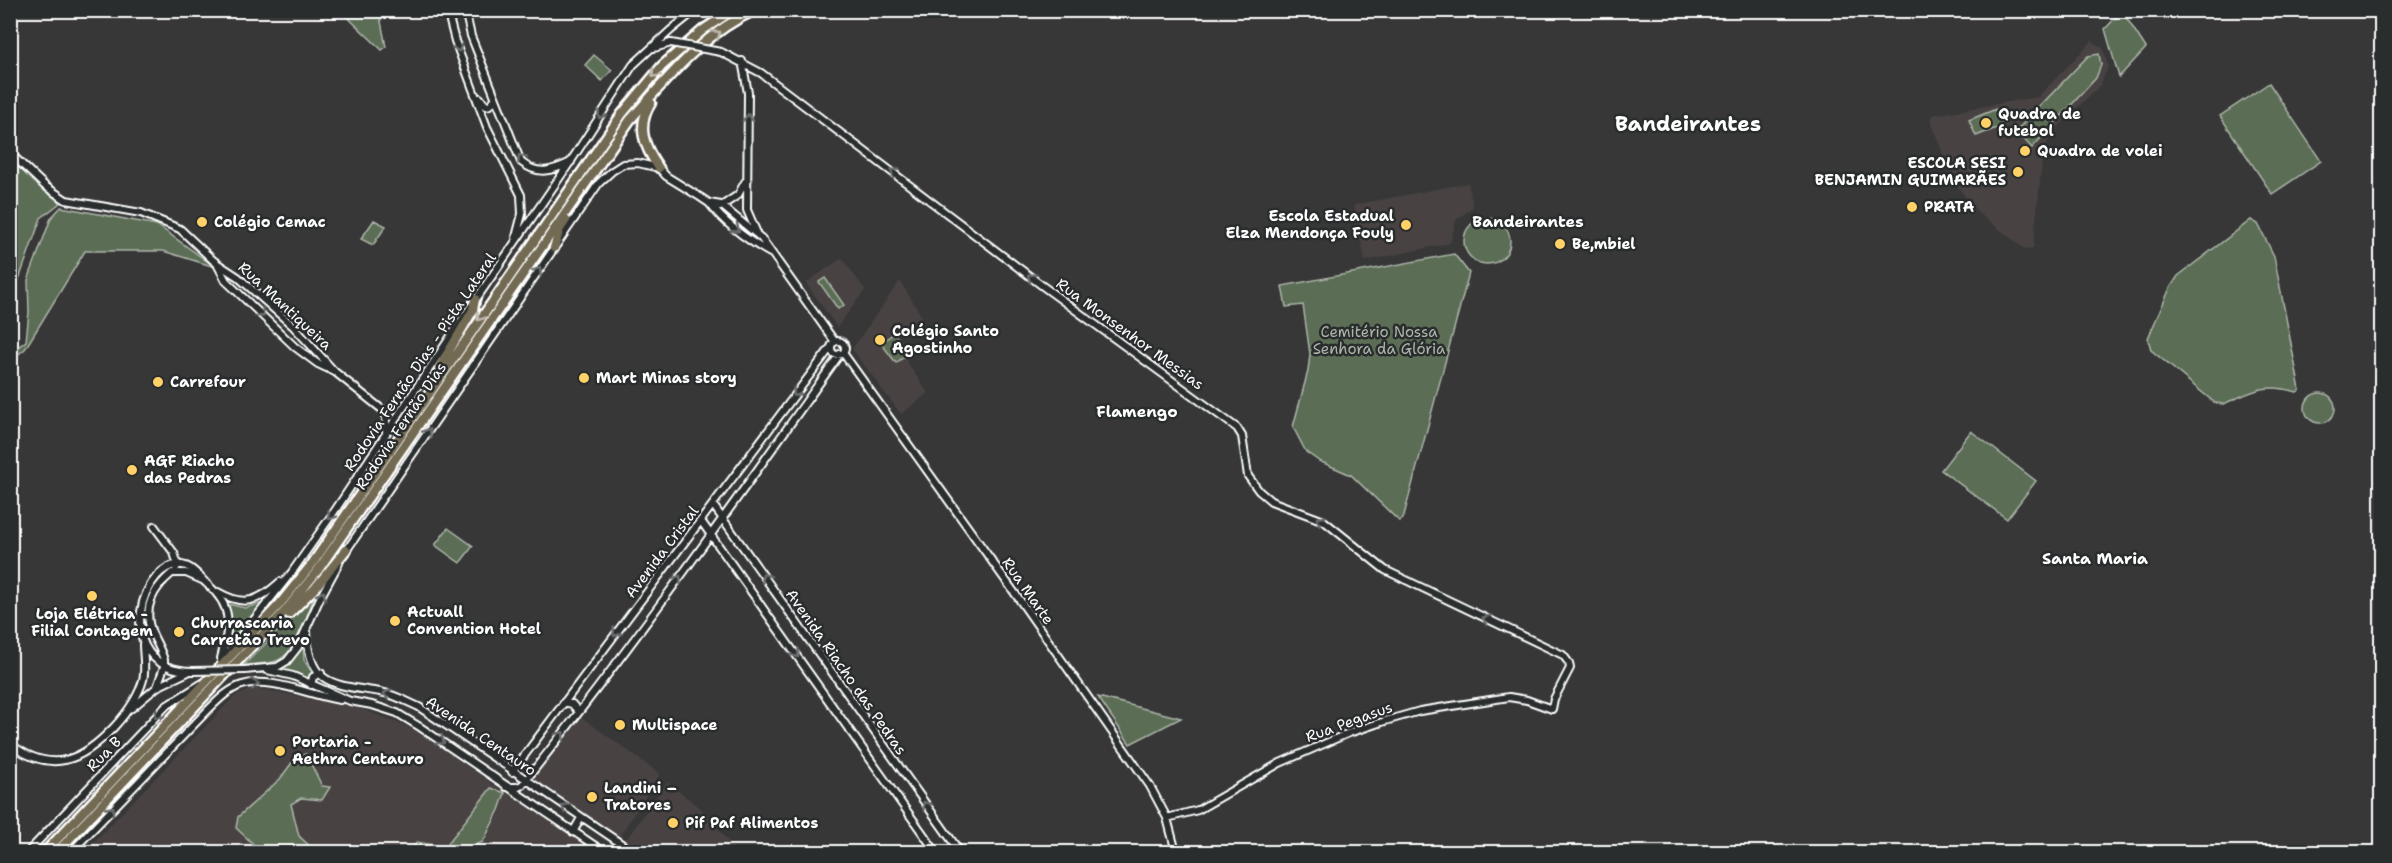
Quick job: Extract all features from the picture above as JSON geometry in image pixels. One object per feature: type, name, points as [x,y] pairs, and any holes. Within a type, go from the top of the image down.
[{"type":"highway","name":"Rodovia Fernão Dias","points":[[45,852],[279,605],[312,564],[432,386],[622,114],[662,66],[703,30],[733,10]]},
{"type":"highway","name":"Rodovia Fernão Dias","points":[[57,852],[250,648],[318,570],[630,120],[689,56],[711,37],[755,10]]},
{"type":"highway","points":[[659,168],[651,156],[643,135],[643,117],[652,102],[689,56]]},
{"type":"highway","points":[[554,248],[560,229],[591,180],[594,171]]},
{"type":"highway","points":[[432,386],[438,369],[473,310],[475,300]]},
{"type":"highway","points":[[250,648],[269,633],[315,588],[346,550]]},
{"type":"street","points":[[447,10],[455,41],[487,127],[521,195],[522,214],[515,243]]},
{"type":"street","points":[[465,10],[471,36],[521,162],[530,169],[538,171],[555,169],[572,161]]},
{"type":"street","points":[[647,51],[696,10]]},
{"type":"street","name":"Rua Monsenhor Messias","points":[[647,51],[671,43],[721,52],[761,73],[1237,428],[1242,436],[1248,476],[1266,497],[1278,504],[1324,521],[1385,570],[1563,656],[1570,668],[1554,699],[1552,709]]},
{"type":"street","name":"Rodovia Fernão Dias - Pista Lateral","points":[[206,682],[292,572],[475,300],[572,161],[620,84],[633,65],[647,51]]},
{"type":"street","points":[[742,61],[748,93],[747,210],[752,225],[833,344],[834,353],[841,354]]},
{"type":"street","points":[[472,85],[486,106],[495,99]]},
{"type":"street","name":"Rua Mantiqueira","points":[[10,153],[60,197],[87,205],[141,213],[180,229],[215,262],[230,270],[293,326],[335,372]]},
{"type":"street","points":[[142,637],[152,656],[164,667],[191,671],[244,670],[277,667],[287,661],[298,647],[307,624],[346,550],[554,248],[600,183],[612,171],[624,164],[638,163],[659,168],[666,176],[709,202],[721,205],[761,238]]},
{"type":"street","points":[[715,212],[721,205],[738,195],[747,175]]},
{"type":"street","points":[[709,202],[715,212],[757,246],[771,254]]},
{"type":"street","name":"Rua Mantiqueira","points":[[215,262],[220,273],[240,295],[311,359],[335,372],[384,411],[386,432]]},
{"type":"street","points":[[220,273],[230,270]]},
{"type":"street","name":"Rua Marte","points":[[833,344],[843,343],[845,348],[841,354],[1006,579],[1150,786],[1167,818],[1176,852]]},
{"type":"street","name":"Avenida Cristal","points":[[512,772],[833,344]]},
{"type":"street","points":[[311,359],[318,352]]},
{"type":"street","name":"Avenida Cristal","points":[[525,781],[723,518],[841,354]]},
{"type":"street","name":"Avenida Riacho das Pedras","points":[[713,505],[960,852]]},
{"type":"street","name":"Avenida Riacho das Pedras","points":[[701,521],[936,852]]},
{"type":"street","points":[[154,526],[174,554],[178,565]]},
{"type":"street","points":[[157,687],[164,667],[162,654],[148,622],[148,607],[154,593],[178,565]]},
{"type":"street","points":[[129,710],[144,678],[140,619],[142,604],[148,589],[157,576],[166,569],[178,565],[192,569],[213,589],[226,608],[229,620],[220,662]]},
{"type":"street","points":[[213,589],[244,602],[258,599],[292,572]]},
{"type":"street","points":[[172,573],[186,573],[203,580]]},
{"type":"street","points":[[307,624],[309,655],[316,669],[321,673],[313,677],[311,685]]},
{"type":"street","name":"Avenida Centauro","points":[[263,669],[293,676],[350,701],[397,713],[604,852]]},
{"type":"street","points":[[10,744],[40,760],[49,762],[71,760],[96,745],[129,710],[157,687],[191,671]]},
{"type":"street","name":"Avenida Centauro","points":[[321,673],[339,686],[382,692],[419,707],[630,852]]},
{"type":"street","name":"Rua B","points":[[28,852],[166,706],[206,682]]},
{"type":"street","points":[[71,852],[226,693],[242,685],[260,682],[320,697],[350,701]]},
{"type":"street","name":"Rua Pegasus","points":[[1167,818],[1198,810],[1280,763],[1316,746],[1411,713],[1509,697],[1527,700],[1552,709]]},
{"type":"street","points":[[564,702],[572,704],[579,712]]},
{"type":"street","points":[[534,744],[542,752],[547,753]]},
{"type":"street","points":[[506,787],[518,788],[525,781]]},
{"type":"street","points":[[573,832],[581,818]]},
{"type":"shaded area","points":[[2092,41],[2103,48],[2108,67],[2100,85],[2051,134],[2043,152],[2033,248],[2025,249],[1977,212],[1952,179],[1931,121],[1933,115],[2038,97]]},
{"type":"shaded area","name":"Escola Estadual Elza Mendonça Fouly","points":[[1468,183],[1473,207],[1456,220],[1450,243],[1365,261],[1354,205]]},
{"type":"shaded area","points":[[842,258],[865,290],[837,327],[806,283]]},
{"type":"shaded area","name":"Colégio Santo Agostinho","points":[[900,281],[922,317],[896,332],[910,357],[906,361],[928,393],[901,414],[852,349]]},
{"type":"shaded area","points":[[255,688],[356,707],[412,728],[500,789],[452,852],[84,852],[235,696]]},
{"type":"shaded area","name":"Landini – Tratores","points":[[581,717],[660,774],[619,837],[529,784]]},
{"type":"shaded area","name":"Pif Paf Alimentos","points":[[667,782],[706,813],[736,852],[647,852],[626,840]]},
{"type":"shaded area","points":[[503,790],[596,852],[460,852]]},
{"type":"green space","points":[[341,11],[379,11],[386,47],[382,50]]},
{"type":"green space","points":[[2122,11],[2146,48],[2119,77],[2105,29]]},
{"type":"green space","points":[[2099,54],[2101,65],[2096,78],[2032,148],[2016,131],[2088,56]]},
{"type":"green space","points":[[594,55],[612,70],[602,81],[585,65]]},
{"type":"green space","points":[[2269,83],[2321,161],[2272,194],[2220,116]]},
{"type":"green space","name":"Quadra de futebol","points":[[1996,109],[2002,126],[1976,136],[1969,120]]},
{"type":"green space","points":[[10,160],[60,203],[41,218],[14,293],[10,290]]},
{"type":"green space","points":[[61,207],[157,225],[215,267],[163,251],[85,251],[25,349],[11,360],[11,352],[26,341],[29,312],[28,280],[51,218]]},
{"type":"green space","points":[[1487,218],[1503,225],[1510,241],[1503,257],[1487,264],[1471,257],[1464,241],[1471,225]]},
{"type":"green space","points":[[374,220],[386,226],[373,245],[361,239]]},
{"type":"green space","points":[[2251,220],[2258,224],[2274,256],[2300,390],[2297,392],[2267,388],[2223,404],[2215,403],[2151,350],[2148,338],[2170,288],[2178,276]]},
{"type":"green space","name":"Cemitério Nossa Senhora da Glória","points":[[1454,254],[1469,273],[1403,519],[1399,521],[1351,475],[1319,461],[1306,452],[1293,427],[1308,371],[1310,354],[1303,305],[1286,307],[1282,286]]},
{"type":"green space","points":[[825,278],[844,305],[838,309],[819,282]]},
{"type":"green space","points":[[894,333],[909,353],[896,363],[881,343]]},
{"type":"green space","points":[[2320,393],[2331,397],[2335,408],[2331,419],[2320,423],[2309,419],[2305,408],[2309,397]]},
{"type":"green space","points":[[1971,431],[2036,481],[2007,519],[1941,470]]},
{"type":"green space","points":[[448,528],[473,546],[460,563],[435,545]]},
{"type":"green space","points":[[315,594],[305,623],[289,652],[273,662],[244,665]]},
{"type":"green space","points":[[263,603],[232,638],[228,604],[245,608]]},
{"type":"green space","points":[[303,642],[304,660],[313,674],[307,683],[279,671],[299,651]]},
{"type":"green space","points":[[1098,697],[1181,718],[1130,744]]},
{"type":"green space","points":[[306,754],[322,786],[330,787],[322,800],[301,798],[291,804],[299,836],[316,852],[262,852],[236,828],[238,817],[280,779],[296,757]]},
{"type":"green space","points":[[491,788],[505,793],[483,842],[458,852],[409,852],[417,842],[445,847]]},
{"type":"place","name":"Quadra de futebol","points":[[1986,123]]},
{"type":"place","name":"Quadra de volei","points":[[2025,151]]},
{"type":"place","name":"ESCOLA SESI BENJAMIN GUIMARÃES","points":[[2018,172]]},
{"type":"place","name":"PRATA","points":[[1912,207]]},
{"type":"place","name":"Colégio Cemac","points":[[202,222]]},
{"type":"place","name":"Escola Estadual Elza Mendonça Fouly","points":[[1406,225]]},
{"type":"place","name":"Be,mbiel","points":[[1560,244]]},
{"type":"place","name":"Colégio Santo Agostinho","points":[[880,340]]},
{"type":"place","name":"Mart Minas story","points":[[584,378]]},
{"type":"place","name":"Carrefour","points":[[158,382]]},
{"type":"place","name":"AGF Riacho das Pedras","points":[[132,470]]},
{"type":"place","name":"Loja Elétrica - Filial Contagem","points":[[92,596]]},
{"type":"place","name":"Actuall Convention Hotel","points":[[395,621]]},
{"type":"place","name":"Churrascaria Carretão Trevo","points":[[179,632]]},
{"type":"place","name":"Multispace","points":[[620,725]]},
{"type":"place","name":"Portaria - Aethra Centauro","points":[[280,751]]},
{"type":"place","name":"Landini – Tratores","points":[[592,797]]},
{"type":"place","name":"Pif Paf Alimentos","points":[[673,823]]},
{"type":"district","name":"Bandeirantes","points":[[1688,124]]},
{"type":"district","name":"Bandeirantes","points":[[1528,221]]},
{"type":"district","name":"Flamengo","points":[[1137,411]]},
{"type":"district","name":"Santa Maria","points":[[2095,558]]}]
